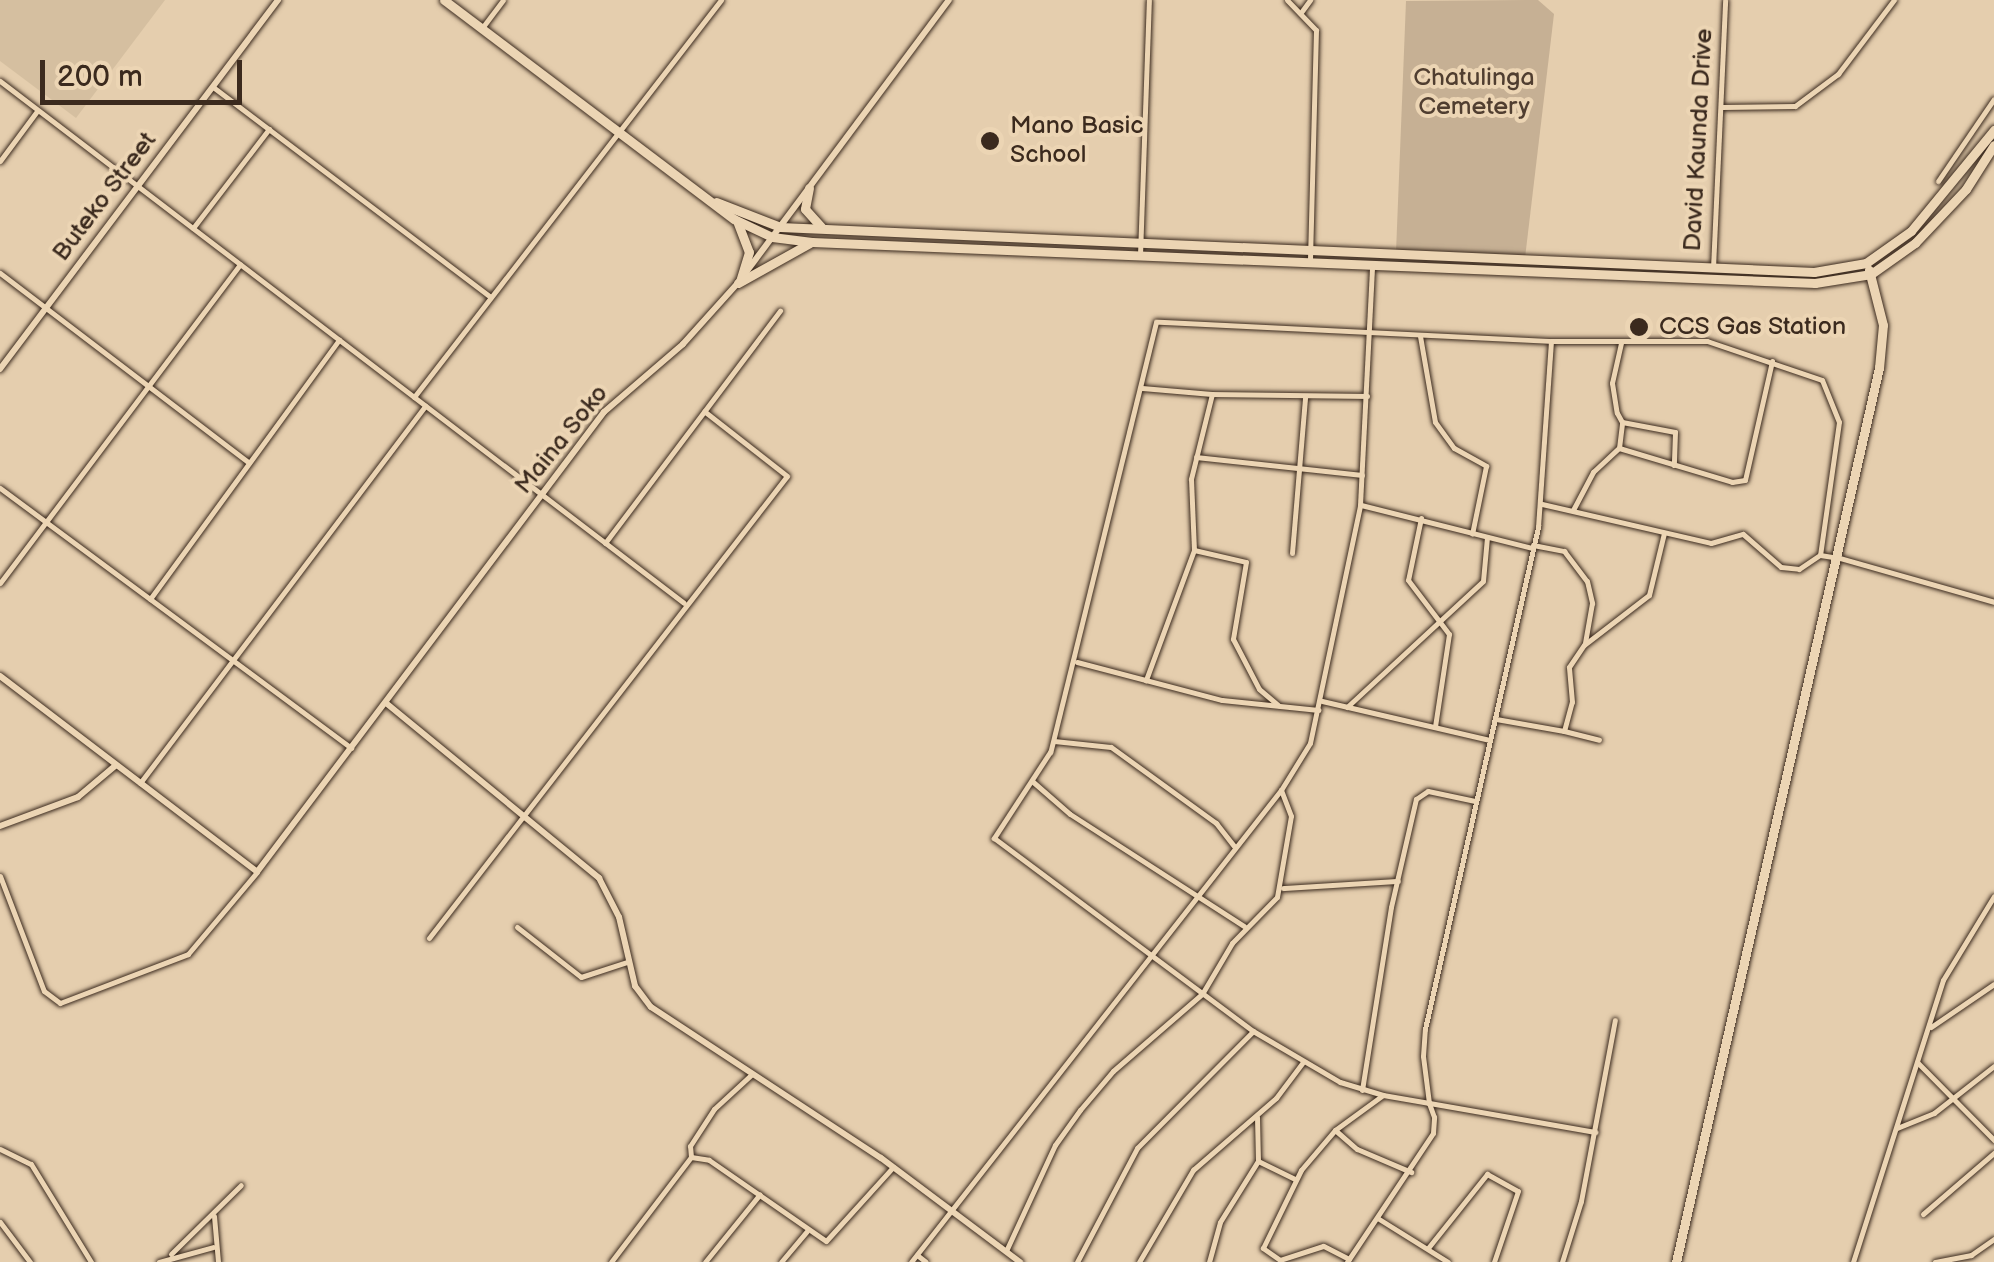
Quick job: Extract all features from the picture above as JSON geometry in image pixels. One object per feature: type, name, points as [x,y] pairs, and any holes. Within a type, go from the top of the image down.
[{"type":"main road","points":[[444,0],[738,221],[772,237],[812,242],[1140,258],[1814,272],[1866,263],[1924,220],[1994,130]]},
{"type":"main road","points":[[1372,262],[1714,282],[1815,283],[1871,274],[1940,220],[1994,145]]},
{"type":"main road","points":[[809,188],[805,209],[822,228]]},
{"type":"main road","points":[[700,195],[780,226],[1139,245],[1310,260]]},
{"type":"main road","points":[[738,221],[749,252],[738,283]]},
{"type":"main road","points":[[738,283],[812,242]]},
{"type":"main road","points":[[1676,1262],[1840,558],[1881,347],[1866,263]]},
{"type":"street","name":"Buteko Street","points":[[0,369],[278,0]]},
{"type":"street","points":[[482,28],[503,0]]},
{"type":"street","points":[[414,397],[719,3],[709,0]]},
{"type":"street","name":"Maina Soko","points":[[257,872],[604,412],[683,344],[738,283],[949,0]]},
{"type":"street","points":[[1140,258],[1149,0]]},
{"type":"street","points":[[1288,0],[1302,10],[1316,30],[1318,50],[1310,260]]},
{"type":"street","points":[[1302,10],[1310,0]]},
{"type":"street","points":[[1714,0],[1725,0]]},
{"type":"street","name":"David Kaunda Drive","points":[[1714,282],[1725,0]]},
{"type":"street","points":[[1722,108],[1795,106],[1838,74],[1894,0]]},
{"type":"street","points":[[0,81],[684,603]]},
{"type":"street","points":[[213,87],[492,296]]},
{"type":"street","points":[[1938,181],[1994,100]]},
{"type":"street","points":[[0,161],[38,110]]},
{"type":"street","points":[[193,228],[269,129]]},
{"type":"street","points":[[911,1262],[1147,954],[1282,790],[1310,743],[1360,505],[1372,262]]},
{"type":"street","points":[[0,583],[240,264]]},
{"type":"street","points":[[0,273],[250,462]]},
{"type":"street","points":[[605,543],[780,312]]},
{"type":"street","points":[[1595,1132],[1362,1090],[1253,1031],[994,838],[1032,781],[1053,740],[1076,662],[1156,322],[1551,341],[1707,341],[1772,362],[1822,380],[1838,412],[1820,555]]},
{"type":"street","points":[[1420,336],[1435,422],[1454,448],[1486,466],[1472,534]]},
{"type":"street","points":[[150,600],[339,340]]},
{"type":"street","points":[[1383,1095],[1335,1130],[1295,1179],[1265,1252],[1287,1261],[1323,1246],[1348,1260],[1434,1134],[1425,1029],[1542,504],[1551,341]]},
{"type":"street","points":[[1573,510],[1593,472],[1619,448],[1622,422],[1612,383],[1621,343]]},
{"type":"street","points":[[1619,448],[1732,482],[1746,480],[1772,362]]},
{"type":"street","points":[[1142,388],[1212,394],[1367,396]]},
{"type":"street","points":[[1146,680],[1194,550],[1196,457],[1212,394]]},
{"type":"street","points":[[1292,552],[1304,397]]},
{"type":"street","points":[[140,783],[425,406]]},
{"type":"street","points":[[429,938],[684,603],[786,476],[704,411]]},
{"type":"street","points":[[1622,422],[1675,432],[1674,465]]},
{"type":"street","points":[[1196,457],[1362,475]]},
{"type":"street","points":[[0,488],[351,748]]},
{"type":"street","points":[[1542,504],[1710,543],[1743,534],[1791,570],[1820,555],[1840,558],[1994,602]]},
{"type":"street","points":[[1360,505],[1472,534],[1564,550],[1587,581],[1592,603],[1584,644],[1566,674],[1572,702],[1564,731]]},
{"type":"street","points":[[1421,518],[1408,580],[1449,634],[1435,728]]},
{"type":"street","points":[[1584,644],[1649,595],[1664,532]]},
{"type":"street","points":[[1347,707],[1488,575],[1486,537]]},
{"type":"street","points":[[1194,550],[1246,562],[1233,639],[1259,689],[1280,707]]},
{"type":"street","points":[[1076,662],[1222,700],[1319,710]]},
{"type":"street","points":[[0,676],[257,872],[188,954],[60,1002],[44,991],[0,876]]},
{"type":"street","points":[[1320,700],[1489,740]]},
{"type":"street","points":[[386,703],[600,878],[620,917],[626,962],[652,1007],[893,1167],[1020,1262]]},
{"type":"street","points":[[1495,719],[1599,740]]},
{"type":"street","points":[[1053,740],[1111,747],[1216,823],[1234,846]]},
{"type":"street","points":[[0,826],[78,797],[115,766]]},
{"type":"street","points":[[1032,781],[1070,814],[1245,927]]},
{"type":"street","points":[[1006,1251],[1055,1145],[1089,1099],[1202,994],[1245,927],[1282,888],[1291,816],[1282,790]]},
{"type":"street","points":[[1362,1090],[1398,881],[1419,795],[1428,790],[1475,801]]},
{"type":"street","points":[[1282,888],[1398,881]]},
{"type":"street","points":[[1853,1262],[1958,947],[1994,896]]},
{"type":"street","points":[[518,928],[581,977],[626,962]]},
{"type":"street","points":[[1928,1029],[1994,984]]},
{"type":"street","points":[[1562,1262],[1595,1132],[1615,1020]]},
{"type":"street","points":[[1077,1262],[1137,1148],[1253,1031]]},
{"type":"street","points":[[1139,1262],[1194,1170],[1256,1116],[1304,1061]]},
{"type":"street","points":[[1917,1062],[1956,1096],[1994,1140]]},
{"type":"street","points":[[1898,1128],[1956,1096],[1994,1066]]},
{"type":"street","points":[[610,1262],[691,1157],[690,1146],[714,1109],[750,1075]]},
{"type":"street","points":[[1209,1262],[1220,1222],[1258,1162],[1256,1116]]},
{"type":"street","points":[[1335,1130],[1358,1149],[1411,1172]]},
{"type":"street","points":[[0,1149],[32,1164],[91,1262]]},
{"type":"street","points":[[1923,1214],[1994,1154]]},
{"type":"street","points":[[691,1157],[708,1160],[807,1231],[831,1239],[893,1167]]},
{"type":"street","points":[[1258,1162],[1295,1179]]},
{"type":"street","points":[[1428,1248],[1487,1174],[1518,1191],[1494,1262]]},
{"type":"street","points":[[160,1262],[241,1184]]},
{"type":"street","points":[[705,1262],[760,1194]]},
{"type":"street","points":[[214,1214],[213,1246],[218,1262]]},
{"type":"street","points":[[1379,1219],[1448,1262]]},
{"type":"street","points":[[0,1222],[30,1262]]},
{"type":"street","points":[[781,1262],[807,1231]]},
{"type":"street","points":[[1935,1262],[1971,1255],[1994,1239]]},
{"type":"street","points":[[171,1254],[213,1246]]},
{"type":"street","points":[[917,1255],[926,1262]]},
{"type":"shaded area","points":[[0,0],[165,0],[76,118],[0,61]]},
{"type":"green space","name":"Chatulinga Cemetery","points":[[1538,0],[1554,14],[1525,258],[1396,252],[1406,1]]},
{"type":"place","name":"Mano Basic School","points":[[990,141]]},
{"type":"place","name":"CCS Gas Station","points":[[1639,327]]}]
